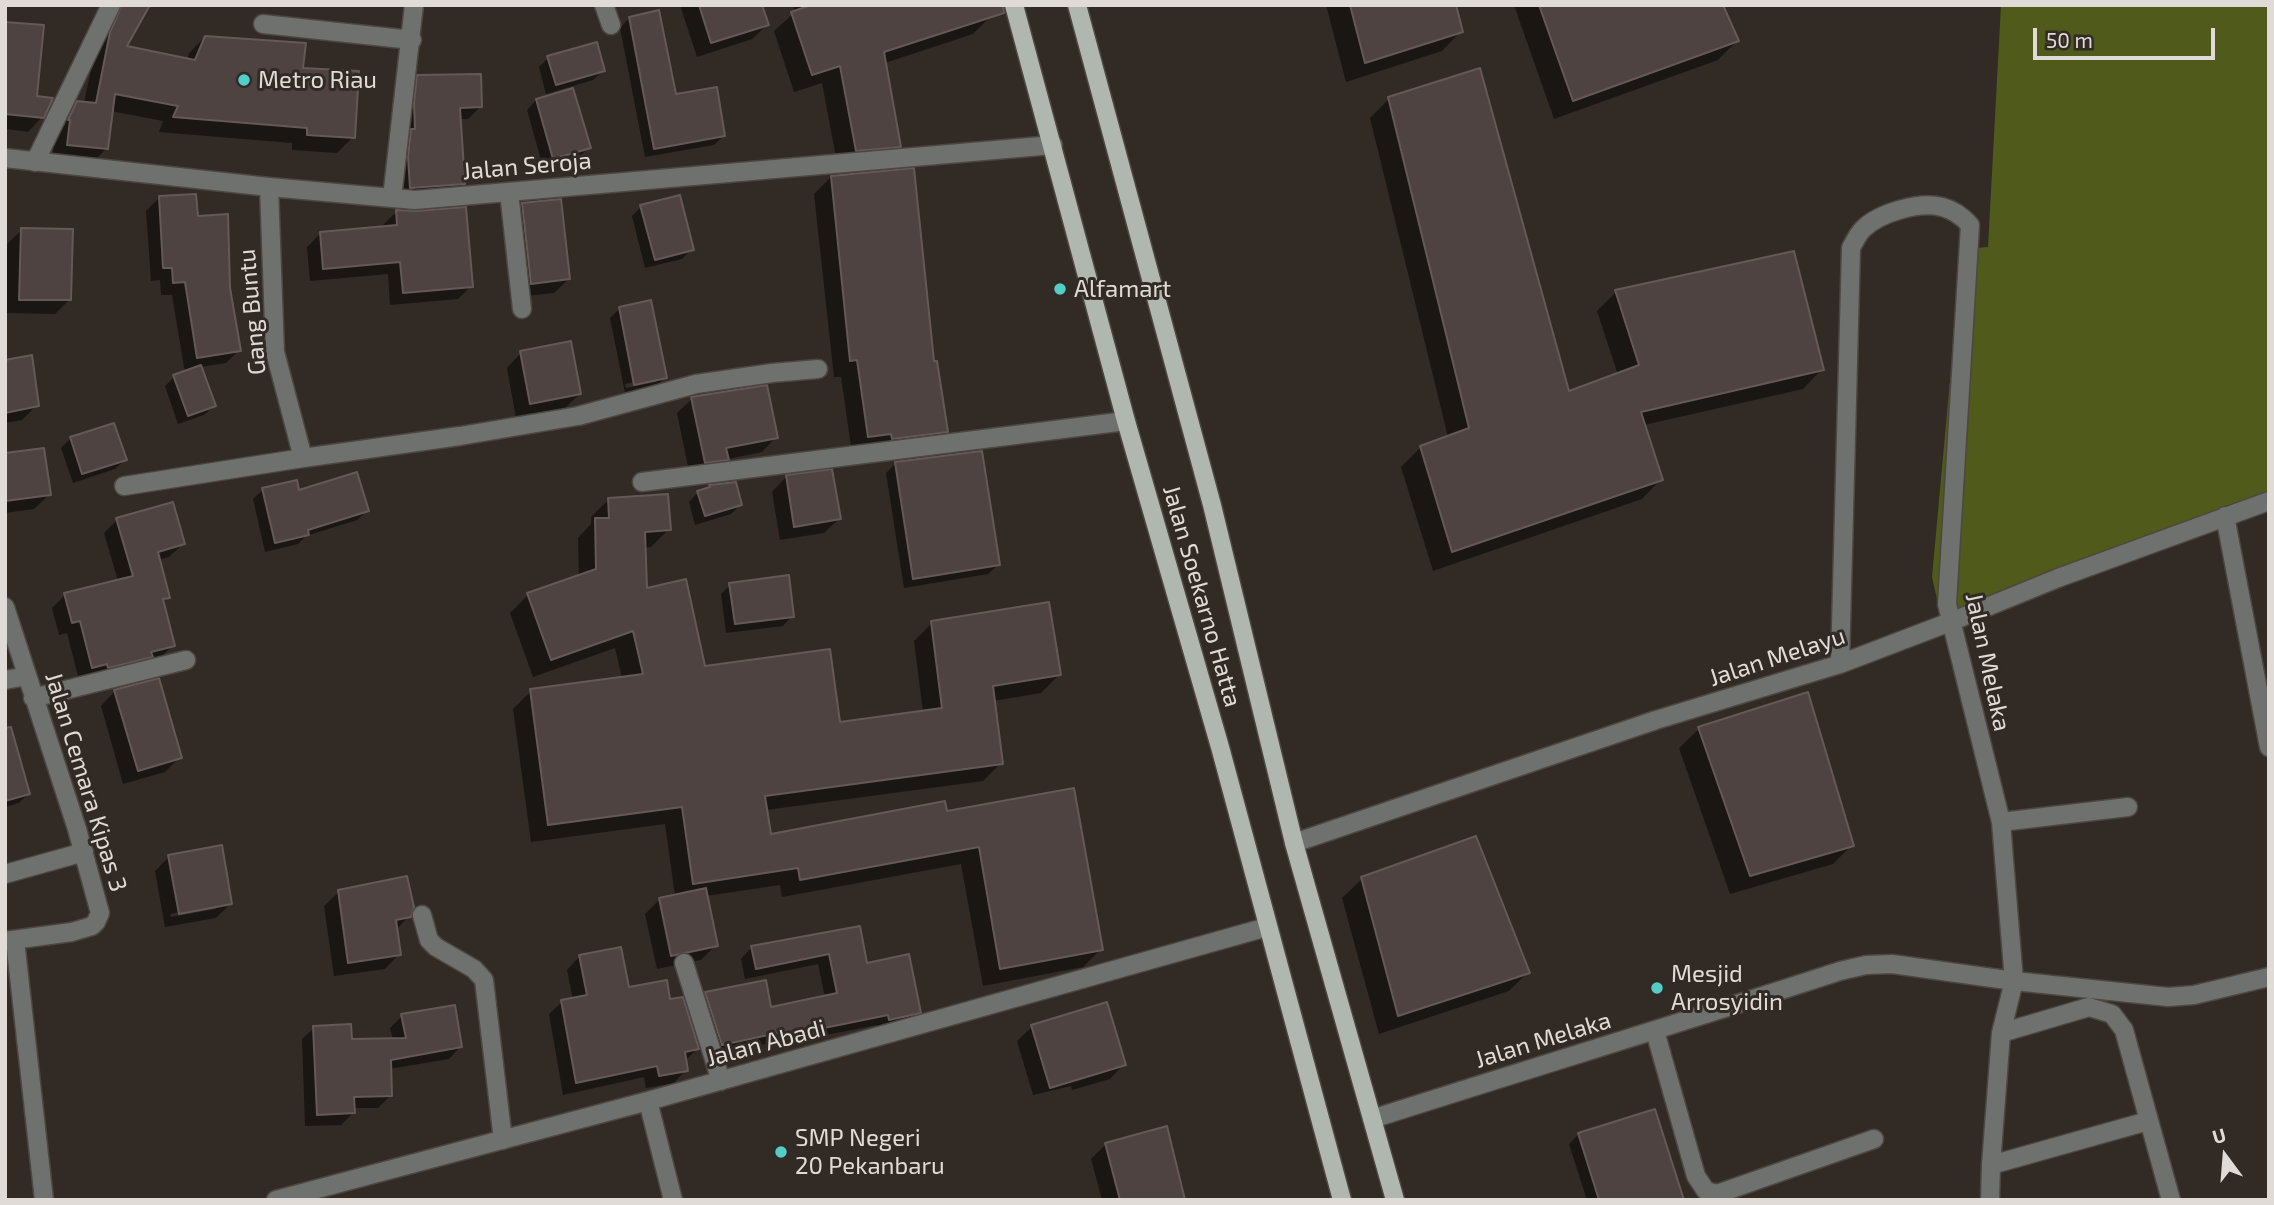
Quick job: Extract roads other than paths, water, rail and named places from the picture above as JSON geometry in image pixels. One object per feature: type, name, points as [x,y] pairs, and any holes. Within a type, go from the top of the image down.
[{"type":"main road","name":"Jalan Soekarno Hatta","points":[[1014,5],[1126,421],[1220,747],[1342,1200]]},
{"type":"main road","name":"Jalan Soekarno Hatta","points":[[1077,5],[1212,505],[1294,843],[1395,1200]]},
{"type":"street","points":[[34,162],[111,5]]},
{"type":"street","points":[[392,198],[414,5]]},
{"type":"street","points":[[604,5],[611,25]]},
{"type":"street","points":[[263,24],[412,40]]},
{"type":"street","name":"Jalan Seroja","points":[[5,158],[415,200],[1053,145]]},
{"type":"street","name":"Gang Buntu","points":[[269,187],[275,352],[303,458]]},
{"type":"street","points":[[509,191],[522,309]]},
{"type":"street","name":"Jalan Melaka","points":[[1840,664],[1851,248],[1861,230],[1880,218],[1902,208],[1940,206],[1959,214],[1970,225],[1947,604],[2001,822],[2014,981]]},
{"type":"street","points":[[124,486],[460,436],[578,416],[696,384],[759,374],[818,369]]},
{"type":"street","points":[[642,482],[1126,421]]},
{"type":"street","name":"Jalan Melayu","points":[[1294,843],[1656,720],[1840,664],[2058,578],[2269,501]]},
{"type":"street","points":[[2225,516],[2269,747]]},
{"type":"street","name":"Jalan Cemara Kipas 3","points":[[5,607],[100,907],[99,918],[92,926],[72,932],[10,940]]},
{"type":"street","points":[[33,698],[186,660]]},
{"type":"street","points":[[5,680],[27,676]]},
{"type":"street","points":[[2001,822],[2128,807]]},
{"type":"street","points":[[5,874],[84,852]]},
{"type":"street","points":[[422,915],[429,940],[474,969],[484,980],[503,1139]]},
{"type":"street","name":"Jalan Abadi","points":[[276,1200],[721,1081],[1267,927]]},
{"type":"street","points":[[10,940],[44,1200]]},
{"type":"street","points":[[684,963],[721,1081]]},
{"type":"street","name":"Jalan Melaka","points":[[1372,1119],[1866,965],[1892,964],[2014,981],[2168,997],[2194,995],[2269,977]]},
{"type":"street","points":[[1990,1200],[2001,1033],[2014,981]]},
{"type":"street","points":[[2001,1033],[2090,1007],[2112,1014],[2124,1030],[2171,1200]]},
{"type":"street","points":[[1655,1031],[1696,1176],[1706,1191],[1717,1194],[1874,1139]]},
{"type":"street","points":[[648,1101],[673,1200]]},
{"type":"street","points":[[1991,1166],[2148,1121]]},
{"type":"place","name":"Metro Riau","points":[[244,80]]},
{"type":"place","name":"Alfamart","points":[[1060,289]]},
{"type":"place","name":"Mesjid Arrosyidin","points":[[1657,988]]},
{"type":"place","name":"SMP Negeri 20 Pekanbaru","points":[[781,1152]]}]
